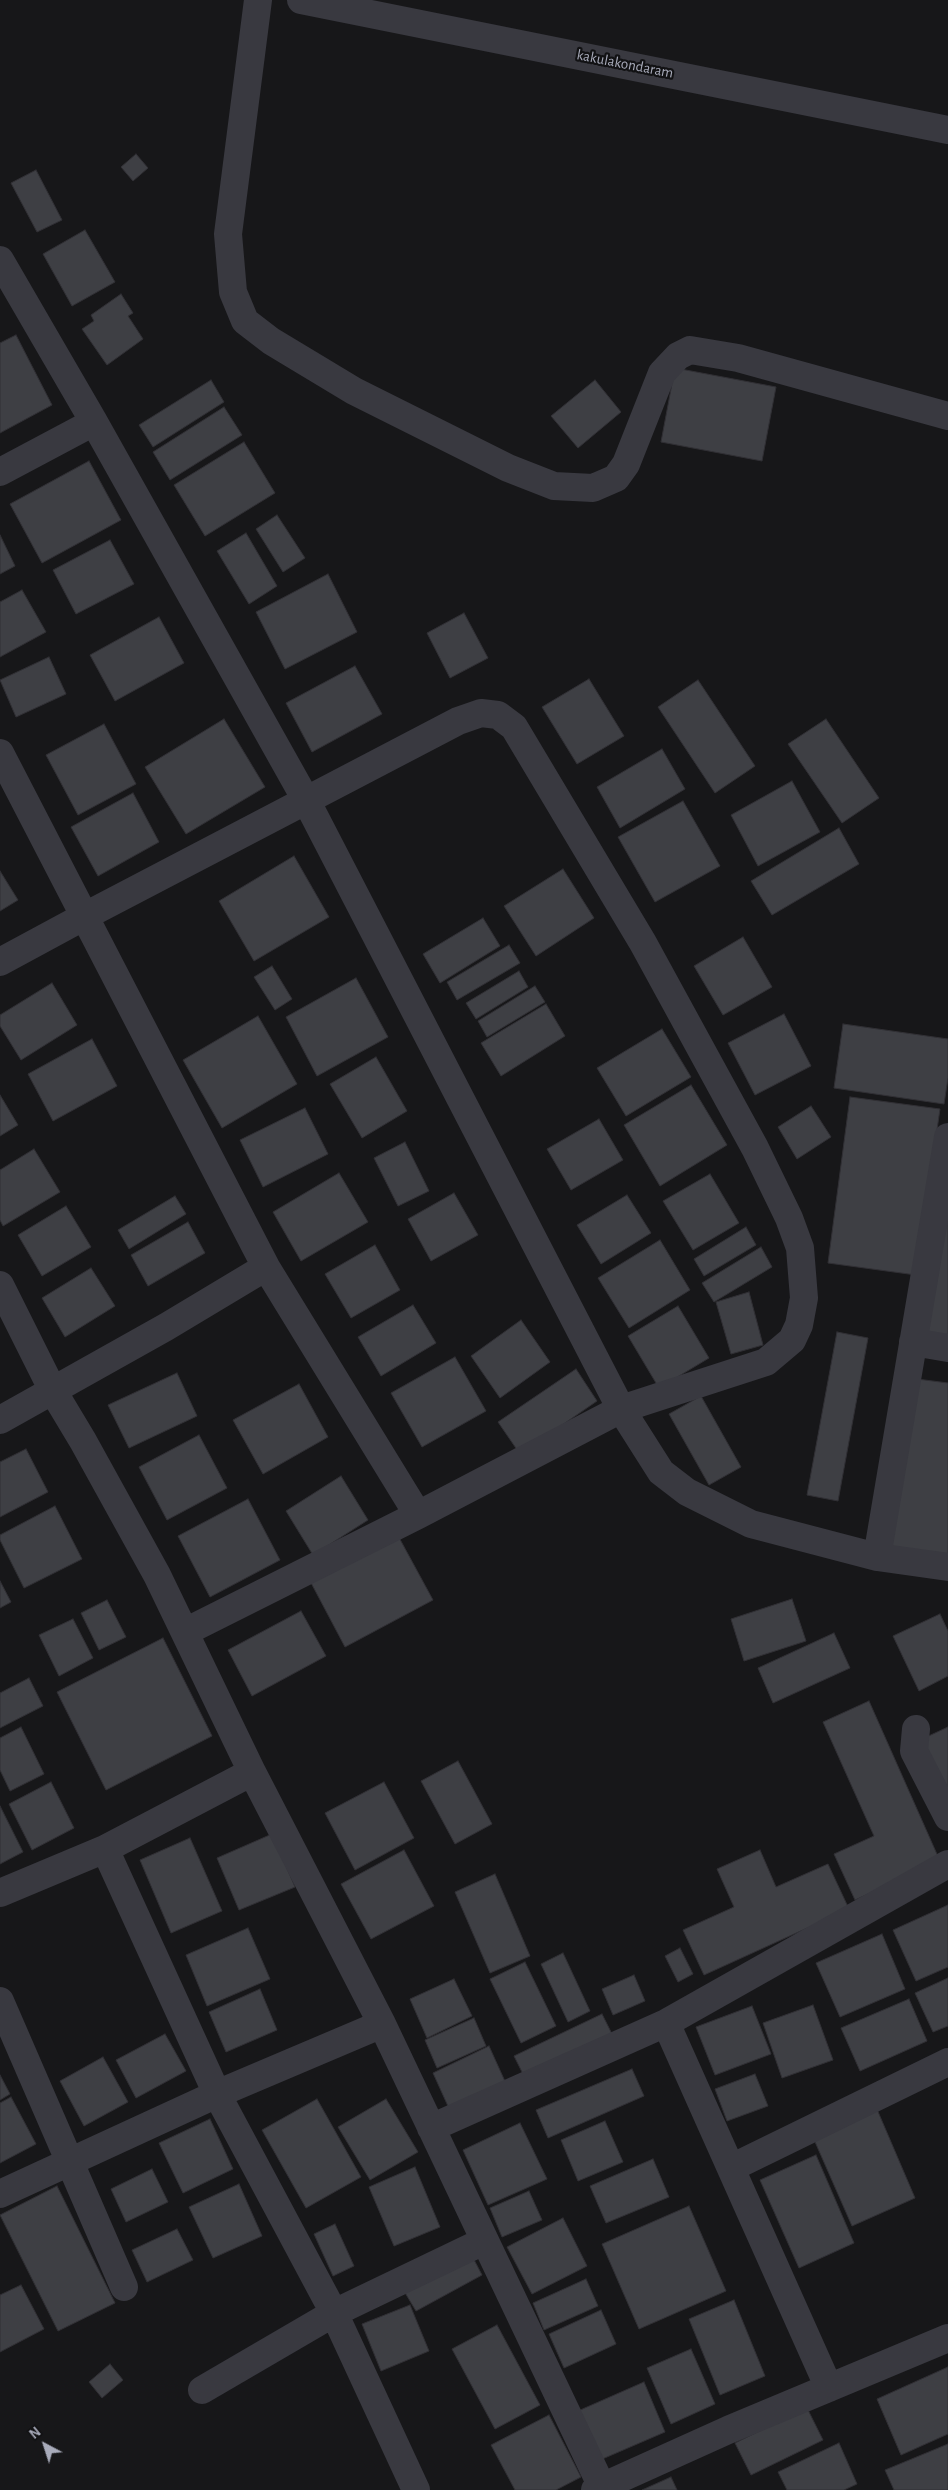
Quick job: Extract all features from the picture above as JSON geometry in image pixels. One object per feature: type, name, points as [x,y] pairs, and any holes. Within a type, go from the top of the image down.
[{"type":"street","points":[[258,0],[228,234],[233,292],[245,321],[271,341],[346,386],[508,468],[554,486],[593,488],[616,478],[626,464],[662,373],[678,356],[690,350],[738,358],[948,416]]},
{"type":"street","name":"kakulakondaram","points":[[302,0],[948,130]]},
{"type":"street","points":[[0,260],[94,422],[306,800],[621,1408],[660,1472],[687,1492],[751,1524],[877,1557],[948,1567]]},
{"type":"street","points":[[0,472],[94,422]]},
{"type":"street","points":[[0,962],[458,721],[481,713],[498,715],[514,727],[643,943],[755,1148],[800,1248],[804,1298],[799,1325],[792,1340],[766,1362],[621,1408],[418,1515],[186,1632]]},
{"type":"street","points":[[0,753],[266,1267],[418,1515]]},
{"type":"street","points":[[877,1557],[948,1137]]},
{"type":"street","points":[[0,1420],[166,1327],[266,1267]]},
{"type":"street","points":[[0,1285],[53,1391],[84,1441],[186,1632],[252,1772],[382,2024],[598,2488],[948,2338]]},
{"type":"street","points":[[913,1342],[948,1348]]},
{"type":"street","points":[[916,1729],[914,1751],[948,1817]]},
{"type":"street","points":[[0,1893],[105,1849],[252,1772]]},
{"type":"street","points":[[105,1849],[217,2094],[334,2313],[416,2490]]},
{"type":"street","points":[[431,2128],[666,2023],[948,1864]]},
{"type":"street","points":[[0,2001],[124,2287]]},
{"type":"street","points":[[666,2023],[829,2388]]},
{"type":"street","points":[[0,2194],[217,2094],[382,2024]]},
{"type":"street","points":[[731,2168],[948,2062]]},
{"type":"street","points":[[202,2390],[334,2313],[484,2241]]},
{"type":"building","points":[[136,154],[148,168],[133,181],[121,167]]},
{"type":"building","points":[[36,170],[62,220],[37,232],[11,183]]},
{"type":"building","points":[[85,230],[115,282],[72,306],[43,254]]},
{"type":"building","points":[[121,294],[133,313],[128,316],[143,339],[107,365],[82,329],[94,321],[91,315]]},
{"type":"building","points":[[16,335],[52,405],[0,433],[0,343]]},
{"type":"building","points":[[675,368],[776,387],[762,461],[661,442]]},
{"type":"building","points":[[211,380],[224,402],[153,447],[139,425]]},
{"type":"building","points":[[595,380],[621,412],[578,448],[551,416]]},
{"type":"building","points":[[224,407],[242,435],[170,480],[153,452]]},
{"type":"building","points":[[244,442],[275,493],[205,536],[174,485]]},
{"type":"building","points":[[89,461],[121,520],[42,563],[10,504]]},
{"type":"building","points":[[277,515],[305,558],[283,572],[256,529]]},
{"type":"building","points":[[246,533],[277,586],[249,604],[217,551]]},
{"type":"building","points":[[0,535],[15,566],[0,574]]},
{"type":"building","points":[[110,540],[134,584],[76,614],[53,570]]},
{"type":"building","points":[[328,574],[357,632],[285,669],[256,612]]},
{"type":"building","points":[[22,590],[46,632],[0,657],[0,602]]},
{"type":"building","points":[[464,613],[488,658],[450,678],[427,633]]},
{"type":"building","points":[[159,617],[184,663],[115,701],[90,655]]},
{"type":"building","points":[[49,657],[66,694],[16,717],[0,680]]},
{"type":"building","points":[[355,666],[382,714],[312,752],[286,703]]},
{"type":"building","points":[[589,679],[624,736],[577,764],[542,707]]},
{"type":"building","points":[[698,680],[755,766],[715,793],[658,707]]},
{"type":"building","points":[[224,719],[265,787],[186,834],[145,767]]},
{"type":"building","points":[[826,719],[879,798],[842,823],[788,744]]},
{"type":"building","points":[[104,724],[136,784],[78,815],[46,755]]},
{"type":"building","points":[[662,749],[685,789],[620,828],[597,787]]},
{"type":"building","points":[[792,781],[820,832],[758,866],[731,815]]},
{"type":"building","points":[[133,793],[159,842],[98,876],[71,827]]},
{"type":"building","points":[[683,801],[720,866],[655,902],[618,837]]},
{"type":"building","points":[[839,828],[859,864],[772,915],[751,881]]},
{"type":"building","points":[[294,856],[329,917],[254,961],[219,901]]},
{"type":"building","points":[[563,869],[594,918],[536,956],[504,906]]},
{"type":"building","points":[[0,871],[18,900],[0,911]]},
{"type":"building","points":[[483,918],[500,946],[440,983],[423,954]]},
{"type":"building","points":[[743,937],[772,987],[723,1015],[694,966]]},
{"type":"building","points":[[509,945],[520,963],[457,1000],[447,982]]},
{"type":"building","points":[[272,966],[292,999],[275,1010],[254,977]]},
{"type":"building","points":[[519,971],[528,987],[476,1019],[466,1003]]},
{"type":"building","points":[[356,978],[388,1037],[317,1076],[286,1017]]},
{"type":"building","points":[[52,983],[77,1025],[21,1060],[0,1026],[0,1015]]},
{"type":"building","points":[[535,986],[545,1002],[487,1037],[478,1021]]},
{"type":"building","points":[[546,1004],[565,1036],[501,1076],[481,1043]]},
{"type":"building","points":[[784,1014],[811,1066],[755,1095],[728,1043]]},
{"type":"building","points":[[258,1016],[297,1084],[222,1128],[183,1060]]},
{"type":"building","points":[[843,1024],[948,1039],[948,1078],[944,1104],[834,1088]]},
{"type":"building","points":[[662,1029],[691,1077],[626,1116],[597,1068]]},
{"type":"building","points":[[92,1039],[117,1086],[53,1121],[28,1074]]},
{"type":"building","points":[[376,1057],[407,1111],[362,1138],[330,1084]]},
{"type":"building","points":[[691,1085],[727,1145],[660,1186],[624,1125]]},
{"type":"building","points":[[0,1095],[18,1125],[0,1136]]},
{"type":"building","points":[[850,1097],[940,1109],[916,1275],[828,1263]]},
{"type":"building","points":[[811,1106],[831,1137],[797,1159],[778,1127]]},
{"type":"building","points":[[305,1108],[328,1154],[263,1187],[240,1140]]},
{"type":"building","points":[[599,1119],[623,1160],[571,1190],[547,1149]]},
{"type":"building","points":[[405,1142],[429,1191],[398,1206],[374,1158]]},
{"type":"building","points":[[34,1149],[60,1192],[3,1226],[0,1220],[0,1170]]},
{"type":"building","points":[[339,1173],[368,1222],[301,1261],[273,1212]]},
{"type":"building","points":[[710,1174],[739,1223],[693,1250],[663,1201]]},
{"type":"building","points":[[454,1193],[478,1235],[431,1261],[408,1219]]},
{"type":"building","points":[[627,1195],[651,1233],[601,1264],[577,1225]]},
{"type":"building","points":[[175,1196],[186,1214],[129,1249],[118,1230]]},
{"type":"building","points":[[66,1206],[91,1247],[42,1276],[18,1235]]},
{"type":"building","points":[[948,1215],[948,1338],[923,1333]]},
{"type":"building","points":[[188,1222],[205,1253],[148,1286],[131,1255]]},
{"type":"building","points":[[746,1227],[756,1245],[704,1276],[694,1259]]},
{"type":"building","points":[[660,1240],[690,1290],[629,1328],[598,1278]]},
{"type":"building","points":[[375,1245],[400,1290],[351,1318],[325,1274]]},
{"type":"building","points":[[761,1247],[772,1267],[714,1302],[702,1283]]},
{"type":"building","points":[[91,1268],[115,1306],[65,1337],[42,1298]]},
{"type":"building","points":[[749,1292],[763,1345],[731,1354],[716,1302]]},
{"type":"building","points":[[413,1305],[436,1343],[381,1376],[358,1337]]},
{"type":"building","points":[[678,1306],[709,1358],[659,1388],[628,1336]]},
{"type":"building","points":[[521,1320],[550,1362],[500,1398],[471,1356]]},
{"type":"building","points":[[837,1332],[868,1338],[838,1501],[807,1495]]},
{"type":"building","points":[[455,1357],[486,1411],[422,1447],[391,1393]]},
{"type":"building","points":[[576,1369],[597,1401],[520,1454],[498,1422]]},
{"type":"building","points":[[177,1373],[197,1416],[129,1448],[108,1405]]},
{"type":"building","points":[[917,1379],[948,1383],[948,1555],[891,1546]]},
{"type":"building","points":[[299,1384],[328,1437],[263,1474],[233,1420]]},
{"type":"building","points":[[701,1396],[741,1467],[709,1485],[669,1414]]},
{"type":"building","points":[[199,1435],[227,1488],[167,1520],[139,1467]]},
{"type":"building","points":[[26,1449],[48,1492],[0,1517],[0,1462]]},
{"type":"building","points":[[341,1476],[368,1520],[313,1555],[286,1511]]},
{"type":"building","points":[[248,1499],[280,1560],[210,1597],[178,1536]]},
{"type":"building","points":[[55,1506],[82,1559],[24,1588],[0,1540],[0,1535]]},
{"type":"building","points":[[396,1532],[433,1600],[345,1647],[309,1579]]},
{"type":"building","points":[[0,1581],[11,1602],[0,1608]]},
{"type":"building","points":[[792,1599],[806,1641],[744,1661],[731,1619]]},
{"type":"building","points":[[107,1600],[126,1637],[99,1650],[81,1613]]},
{"type":"building","points":[[301,1611],[326,1656],[252,1696],[228,1650]]},
{"type":"building","points":[[940,1614],[948,1631],[948,1676],[919,1691],[893,1636]]},
{"type":"building","points":[[73,1619],[93,1658],[59,1676],[39,1635]]},
{"type":"building","points":[[834,1633],[850,1668],[773,1703],[758,1668]]},
{"type":"building","points":[[163,1638],[212,1736],[106,1790],[57,1692]]},
{"type":"building","points":[[29,1678],[43,1706],[0,1728],[0,1693]]},
{"type":"building","points":[[869,1701],[940,1861],[855,1900],[834,1854],[874,1836],[823,1722]]},
{"type":"building","points":[[21,1727],[44,1774],[10,1791],[0,1770],[0,1738]]},
{"type":"building","points":[[948,1727],[948,1788],[920,1740]]},
{"type":"building","points":[[458,1761],[492,1824],[455,1844],[421,1781]]},
{"type":"building","points":[[51,1782],[74,1828],[32,1850],[9,1804]]},
{"type":"building","points":[[384,1782],[414,1838],[355,1870],[325,1813]]},
{"type":"building","points":[[0,1806],[23,1852],[0,1864]]},
{"type":"building","points":[[272,1834],[295,1887],[239,1910],[217,1858]]},
{"type":"building","points":[[190,1838],[222,1911],[171,1933],[140,1860]]},
{"type":"building","points":[[404,1850],[434,1906],[371,1939],[341,1884]]},
{"type":"building","points":[[760,1850],[776,1887],[828,1864],[849,1909],[704,1975],[683,1930],[734,1907],[717,1869]]},
{"type":"building","points":[[495,1874],[530,1956],[490,1973],[455,1892]]},
{"type":"building","points":[[948,1905],[948,1967],[916,1981],[893,1930]]},
{"type":"building","points":[[248,1928],[270,1979],[207,2006],[186,1955]]},
{"type":"building","points":[[882,1934],[905,1989],[840,2017],[816,1963]]},
{"type":"building","points":[[680,1948],[693,1974],[678,1982],[665,1956]]},
{"type":"building","points":[[563,1953],[590,2011],[568,2022],[541,1964]]},
{"type":"building","points":[[525,1962],[556,2026],[521,2043],[490,1979]]},
{"type":"building","points":[[634,1975],[645,2001],[613,2015],[602,1989]]},
{"type":"building","points":[[948,1978],[948,2026],[933,2032],[915,1993]]},
{"type":"building","points":[[454,1979],[472,2016],[427,2038],[410,1999]]},
{"type":"building","points":[[260,1989],[277,2030],[226,2052],[209,2012]]},
{"type":"building","points":[[909,1999],[927,2041],[860,2071],[841,2028]]},
{"type":"building","points":[[813,2005],[833,2060],[782,2078],[763,2023]]},
{"type":"building","points":[[752,2006],[771,2054],[715,2075],[696,2027]]},
{"type":"building","points":[[602,2014],[614,2038],[526,2080],[514,2056]]},
{"type":"building","points":[[474,2018],[486,2046],[437,2068],[425,2040]]},
{"type":"building","points":[[165,2034],[186,2071],[136,2098],[116,2060]]},
{"type":"building","points":[[489,2046],[508,2088],[452,2115],[433,2073]]},
{"type":"building","points":[[103,2057],[128,2102],[84,2126],[60,2081]]},
{"type":"building","points":[[632,2069],[644,2096],[548,2138],[536,2110]]},
{"type":"building","points":[[755,2074],[768,2106],[727,2121],[715,2089]]},
{"type":"building","points":[[0,2075],[10,2094],[0,2100]]},
{"type":"building","points":[[11,2097],[36,2144],[0,2163],[0,2103]]},
{"type":"building","points":[[317,2099],[361,2177],[306,2208],[262,2130]]},
{"type":"building","points":[[386,2099],[418,2152],[370,2180],[338,2127]]},
{"type":"building","points":[[876,2107],[915,2198],[852,2226],[812,2135]]},
{"type":"building","points":[[210,2119],[233,2169],[183,2193],[159,2143]]},
{"type":"building","points":[[605,2121],[623,2162],[578,2181],[561,2140]]},
{"type":"building","points":[[520,2123],[547,2179],[488,2205],[463,2150]]},
{"type":"building","points":[[816,2155],[854,2243],[799,2268],[760,2180]]},
{"type":"building","points":[[653,2159],[669,2197],[606,2223],[590,2186]]},
{"type":"building","points":[[415,2167],[440,2227],[394,2246],[369,2187]]},
{"type":"building","points":[[152,2169],[168,2202],[126,2222],[111,2189]]},
{"type":"building","points":[[239,2184],[262,2236],[213,2258],[189,2207]]},
{"type":"building","points":[[57,2186],[115,2303],[58,2331],[0,2215]]},
{"type":"building","points":[[529,2191],[542,2220],[502,2237],[490,2208]]},
{"type":"building","points":[[689,2206],[726,2291],[639,2329],[602,2244]]},
{"type":"building","points":[[563,2218],[587,2266],[532,2294],[507,2247]]},
{"type":"building","points":[[335,2224],[354,2266],[333,2276],[314,2234]]},
{"type":"building","points":[[177,2229],[193,2260],[147,2282],[132,2250]]},
{"type":"building","points":[[471,2254],[482,2275],[416,2311],[404,2291]]},
{"type":"building","points":[[586,2279],[598,2306],[544,2330],[533,2303]]},
{"type":"building","points":[[21,2285],[44,2329],[0,2352],[0,2295]]},
{"type":"building","points":[[734,2300],[765,2376],[720,2395],[689,2319]]},
{"type":"building","points":[[410,2305],[429,2351],[381,2371],[362,2324]]},
{"type":"building","points":[[601,2310],[616,2344],[564,2368],[549,2334]]},
{"type":"building","points":[[497,2325],[540,2405],[495,2429],[452,2349]]},
{"type":"building","points":[[691,2349],[715,2404],[671,2424],[647,2368]]},
{"type":"building","points":[[110,2364],[123,2380],[102,2398],[89,2382]]},
{"type":"building","points":[[948,2367],[948,2434],[901,2455],[877,2399]]},
{"type":"building","points":[[644,2382],[665,2432],[600,2460],[578,2411]]},
{"type":"building","points":[[807,2408],[823,2440],[751,2475],[735,2443]]},
{"type":"building","points":[[549,2415],[581,2477],[556,2490],[515,2490],[491,2445]]},
{"type":"building","points":[[839,2443],[857,2484],[844,2490],[787,2490],[778,2472]]},
{"type":"building","points":[[948,2444],[948,2490],[894,2490],[885,2470]]},
{"type":"building","points":[[671,2477],[677,2490],[642,2490]]}]
